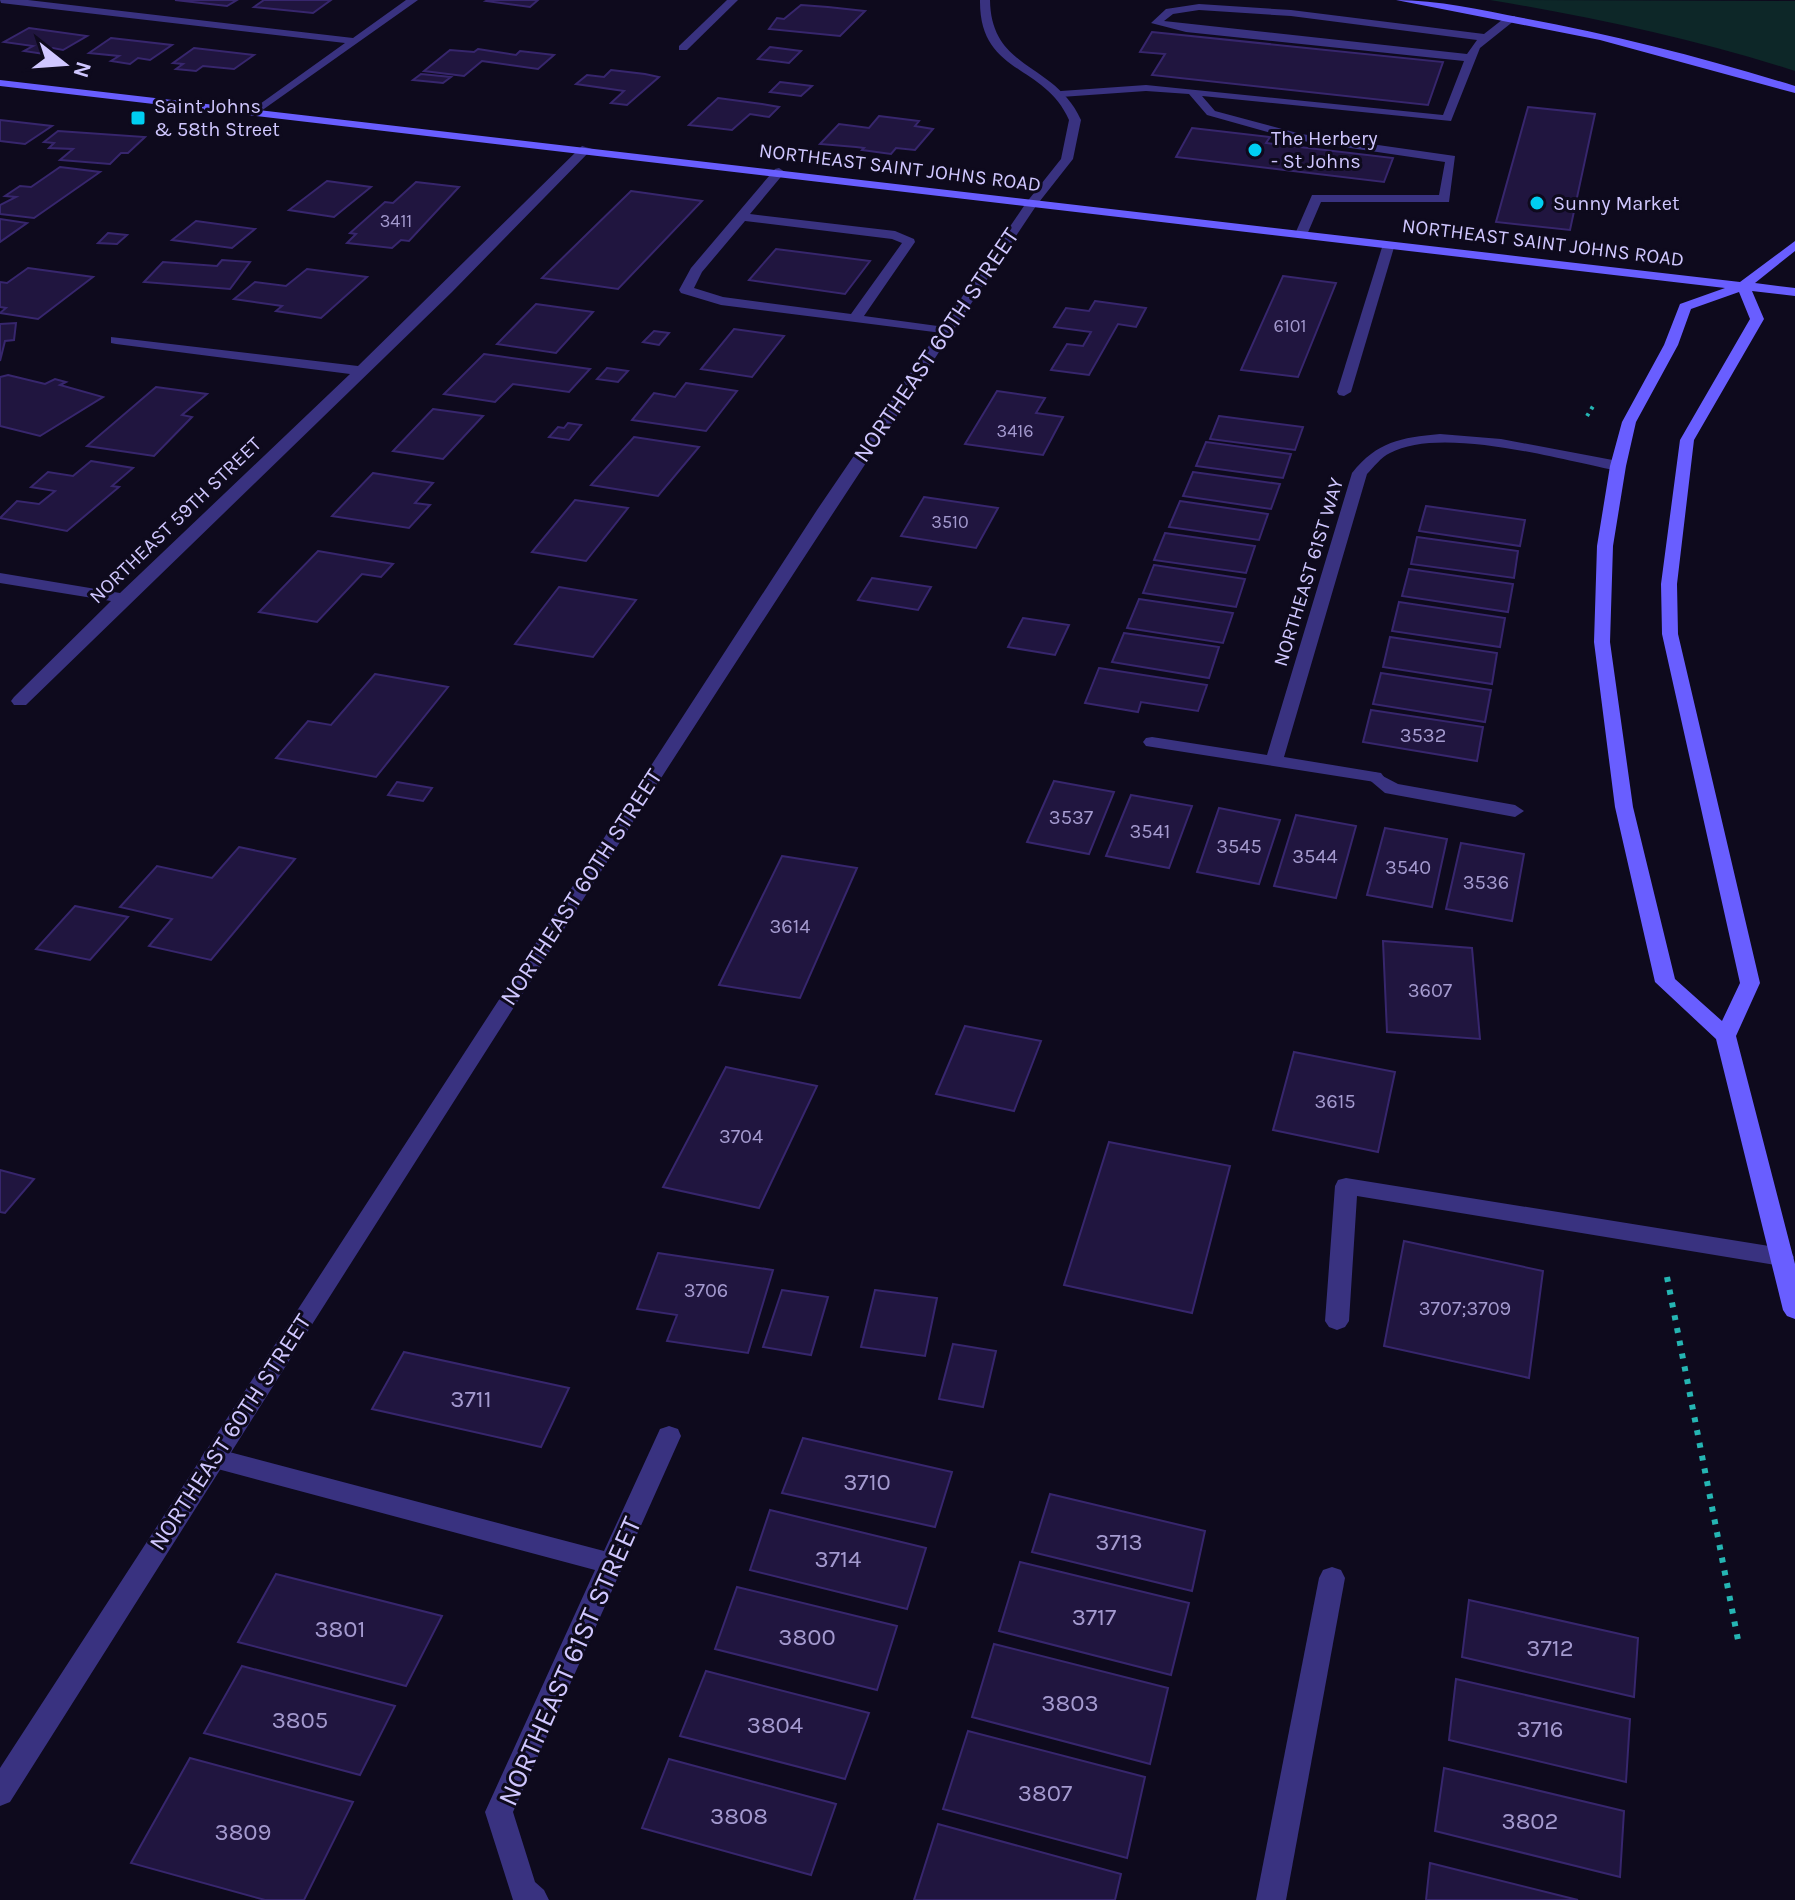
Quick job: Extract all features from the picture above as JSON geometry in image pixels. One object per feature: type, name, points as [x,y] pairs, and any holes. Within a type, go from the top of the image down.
[{"type":"main road","points":[[1401,0],[1511,18],[1651,48],[1795,90]]},
{"type":"main road","name":"NORTHEAST SAINT JOHNS ROAD","points":[[0,83],[1795,292]]},
{"type":"main road","points":[[1795,245],[1743,286],[1685,307],[1671,345],[1629,422],[1618,466],[1605,546],[1602,642],[1624,807],[1665,982],[1726,1036],[1795,1310]]},
{"type":"main road","points":[[1726,1036],[1750,983],[1670,634],[1669,584],[1687,440],[1757,319],[1743,286]]},
{"type":"street","points":[[1,0],[353,41]]},
{"type":"street","points":[[254,113],[413,0]]},
{"type":"street","points":[[683,48],[733,0]]},
{"type":"street","points":[[985,0],[983,19],[1003,55],[1061,94],[1146,88],[1447,119],[1475,47],[1511,18]]},
{"type":"street","points":[[1471,58],[1186,29],[1156,23],[1170,11],[1199,7],[1291,13],[1486,38]]},
{"type":"street","points":[[1192,91],[1211,113],[1300,137],[1451,159],[1445,199],[1316,198],[1301,234]]},
{"type":"street","name":"NORTHEAST 60TH STREET","points":[[0,1793],[546,940],[945,331],[1032,203],[1067,159],[1075,120],[1061,94]]},
{"type":"street","name":"NORTHEAST 59TH STREET","points":[[20,701],[121,598],[361,371],[586,149]]},
{"type":"street","points":[[779,172],[696,271],[686,290],[721,301],[945,331]]},
{"type":"street","points":[[742,217],[895,235],[909,242],[855,319]]},
{"type":"street","points":[[1344,392],[1389,244]]},
{"type":"street","points":[[116,340],[361,371]]},
{"type":"street","name":"NORTHEAST 61ST WAY","points":[[1274,760],[1360,473],[1384,449],[1416,440],[1456,437],[1618,466]]},
{"type":"street","points":[[0,578],[121,598]]},
{"type":"street","points":[[1152,742],[1375,777],[1392,789],[1515,811]]},
{"type":"street","points":[[1337,1321],[1346,1186],[1782,1257]]},
{"type":"street","name":"NORTHEAST 61ST STREET","points":[[528,1895],[499,1812],[669,1436]]},
{"type":"street","points":[[214,1458],[612,1564]]},
{"type":"street","points":[[1271,1900],[1332,1578]]},
{"type":"path","points":[[1667,1277],[1739,1645]]},
{"type":"green space","points":[[1490,0],[1795,1],[1795,71],[1644,30]]},
{"type":"building","points":[[175,0],[237,0],[227,6]]},
{"type":"building","points":[[264,0],[331,0],[313,13],[254,7]]},
{"type":"building","points":[[488,0],[538,0],[530,7]]},
{"type":"building","points":[[801,5],[865,11],[840,36],[769,29],[777,18],[784,19]]},
{"type":"building","points":[[29,28],[87,36],[63,50],[53,48],[44,54],[24,51],[33,46],[4,42]]},
{"type":"building","points":[[1152,32],[1443,62],[1428,105],[1152,75],[1165,54],[1140,52]]},
{"type":"building","points":[[111,38],[172,45],[150,60],[138,58],[130,64],[111,61],[119,56],[89,53]]},
{"type":"building","points":[[770,47],[801,51],[789,63],[758,59]]},
{"type":"building","points":[[194,48],[254,55],[234,69],[203,66],[196,71],[176,69],[183,64],[173,63]]},
{"type":"building","points":[[478,49],[516,55],[520,51],[554,55],[538,69],[482,61],[464,76],[424,71],[450,50],[474,52]]},
{"type":"building","points":[[611,70],[659,77],[627,105],[611,103],[624,91],[576,84],[587,75],[604,77]]},
{"type":"building","points":[[421,74],[451,77],[443,83],[413,80]]},
{"type":"building","points":[[780,82],[812,86],[801,96],[770,92]]},
{"type":"building","points":[[718,98],[779,107],[769,117],[750,114],[732,130],[689,125]]},
{"type":"building","points":[[1528,107],[1595,114],[1570,230],[1496,222]]},
{"type":"building","points":[[879,116],[919,121],[915,126],[933,129],[915,150],[896,148],[891,154],[820,144],[839,124],[869,128]]},
{"type":"building","points":[[0,120],[52,126],[25,144],[0,141]]},
{"type":"building","name":"The Herbery - St Johns","points":[[1192,128],[1270,137],[1266,143],[1393,158],[1384,182],[1176,157]]},
{"type":"building","points":[[58,131],[145,137],[110,164],[60,160],[73,149],[49,148],[54,143],[44,142]]},
{"type":"building","points":[[60,167],[100,172],[34,218],[0,214],[0,205],[16,197],[5,196],[20,186],[31,187]]},
{"type":"building","points":[[327,181],[371,187],[334,217],[289,210]]},
{"type":"building","points":[[416,182],[459,187],[409,241],[401,240],[392,248],[347,243],[356,234],[350,233],[385,202],[393,203]]},
{"type":"building","points":[[631,191],[702,201],[618,289],[542,278]]},
{"type":"building","points":[[0,219],[27,223],[0,242]]},
{"type":"building","points":[[196,221],[255,229],[232,248],[172,240]]},
{"type":"building","points":[[108,233],[127,235],[117,244],[98,243]]},
{"type":"building","points":[[776,249],[870,261],[845,294],[749,280]]},
{"type":"building","points":[[222,260],[250,262],[230,289],[144,282],[163,262],[217,266]]},
{"type":"building","points":[[28,268],[93,277],[38,319],[0,313],[6,308],[0,307],[0,282],[7,283]]},
{"type":"building","points":[[307,269],[367,277],[321,318],[276,311],[282,306],[234,299],[255,282],[286,286]]},
{"type":"building","points":[[1283,276],[1336,283],[1298,377],[1241,370]]},
{"type":"building","points":[[1095,301],[1146,308],[1136,327],[1118,324],[1089,375],[1051,370],[1067,344],[1083,346],[1091,332],[1054,327],[1066,308],[1089,311]]},
{"type":"building","points":[[536,304],[593,312],[556,353],[497,344]]},
{"type":"building","points":[[16,323],[14,340],[5,341],[0,361],[0,324]]},
{"type":"building","points":[[734,329],[784,336],[752,377],[701,369]]},
{"type":"building","points":[[654,331],[669,333],[659,345],[643,342]]},
{"type":"building","points":[[484,354],[590,369],[569,392],[513,384],[495,402],[444,394]]},
{"type":"building","points":[[607,368],[628,371],[618,382],[597,379]]},
{"type":"building","points":[[8,375],[45,384],[55,379],[66,382],[60,385],[103,397],[40,436],[0,426],[0,377]]},
{"type":"building","points":[[686,383],[737,391],[706,431],[632,420],[654,393],[675,397]]},
{"type":"building","points":[[156,387],[207,394],[182,415],[192,417],[154,456],[87,446]]},
{"type":"building","points":[[997,391],[1045,398],[1036,413],[1063,417],[1043,455],[965,444]]},
{"type":"building","points":[[433,409],[483,416],[443,459],[393,451]]},
{"type":"building","points":[[1219,416],[1303,427],[1295,450],[1210,439]]},
{"type":"building","points":[[568,423],[581,425],[569,440],[549,437],[558,427],[564,428]]},
{"type":"building","points":[[634,437],[699,447],[658,496],[591,485]]},
{"type":"building","points":[[1206,442],[1291,454],[1283,478],[1196,466]]},
{"type":"building","points":[[91,461],[133,468],[112,486],[119,487],[67,531],[0,518],[17,501],[39,504],[55,491],[31,487],[48,472],[73,476]]},
{"type":"building","points":[[1193,472],[1280,484],[1271,509],[1183,496]]},
{"type":"building","points":[[373,473],[433,483],[415,503],[430,505],[409,528],[332,516]]},
{"type":"building","points":[[924,497],[998,508],[976,548],[901,536]]},
{"type":"building","points":[[575,500],[628,508],[586,561],[532,552]]},
{"type":"building","points":[[1180,501],[1268,514],[1259,540],[1169,527]]},
{"type":"building","points":[[1426,506],[1525,520],[1520,546],[1419,531]]},
{"type":"building","points":[[1165,533],[1255,546],[1246,573],[1154,560]]},
{"type":"building","points":[[1417,537],[1518,551],[1514,578],[1411,564]]},
{"type":"building","points":[[318,551],[393,564],[381,577],[362,574],[317,622],[259,612]]},
{"type":"building","points":[[1154,565],[1245,579],[1236,607],[1143,593]]},
{"type":"building","points":[[1409,569],[1513,584],[1508,612],[1402,596]]},
{"type":"building","points":[[872,578],[931,587],[918,610],[858,600]]},
{"type":"building","points":[[559,587],[636,600],[593,657],[515,644]]},
{"type":"building","points":[[1139,599],[1233,613],[1223,643],[1127,628]]},
{"type":"building","points":[[1399,602],[1505,618],[1500,647],[1392,631]]},
{"type":"building","points":[[1023,618],[1069,625],[1055,655],[1008,647]]},
{"type":"building","points":[[1124,633],[1219,647],[1209,678],[1112,662]]},
{"type":"building","points":[[1390,637],[1497,653],[1492,684],[1383,667]]},
{"type":"building","points":[[1099,668],[1207,685],[1198,711],[1141,702],[1138,712],[1085,703]]},
{"type":"building","points":[[1381,673],[1491,690],[1485,722],[1373,704]]},
{"type":"building","points":[[375,674],[448,687],[376,777],[276,758],[308,721],[331,725]]},
{"type":"building","points":[[1371,710],[1483,727],[1477,761],[1363,742]]},
{"type":"building","points":[[1054,781],[1114,792],[1089,854],[1027,842]]},
{"type":"building","points":[[397,782],[432,788],[423,801],[388,795]]},
{"type":"building","points":[[1131,795],[1192,806],[1169,868],[1106,856]]},
{"type":"building","points":[[1219,808],[1280,820],[1259,884],[1197,872]]},
{"type":"building","points":[[1296,815],[1356,826],[1336,898],[1274,886]]},
{"type":"building","points":[[1385,828],[1447,839],[1432,907],[1367,895]]},
{"type":"building","points":[[1461,843],[1524,854],[1512,921],[1446,909]]},
{"type":"building","points":[[239,847],[295,859],[211,960],[149,946],[172,919],[120,907],[157,866],[212,878]]},
{"type":"building","points":[[782,856],[857,868],[800,998],[719,985]]},
{"type":"building","points":[[75,906],[128,917],[90,960],[36,949]]},
{"type":"building","points":[[1383,941],[1472,948],[1480,1039],[1387,1032]]},
{"type":"building","points":[[965,1026],[1041,1041],[1014,1111],[936,1094]]},
{"type":"building","points":[[1294,1052],[1395,1072],[1378,1152],[1273,1130]]},
{"type":"building","points":[[726,1067],[817,1086],[759,1208],[663,1187]]},
{"type":"building","points":[[1109,1142],[1230,1166],[1192,1313],[1064,1285]]},
{"type":"building","points":[[0,1170],[34,1179],[5,1213],[0,1212]]},
{"type":"building","points":[[1404,1241],[1543,1271],[1529,1378],[1384,1346]]},
{"type":"building","points":[[658,1253],[773,1270],[748,1353],[667,1341],[677,1315],[637,1309]]},
{"type":"building","points":[[782,1290],[828,1297],[811,1355],[763,1347]]},
{"type":"building","points":[[875,1290],[937,1298],[925,1356],[861,1347]]},
{"type":"building","points":[[953,1344],[996,1351],[983,1407],[939,1399]]},
{"type":"building","points":[[404,1352],[569,1388],[541,1447],[372,1409]]},
{"type":"building","points":[[803,1438],[952,1472],[935,1527],[782,1493]]},
{"type":"building","points":[[1050,1494],[1205,1531],[1192,1591],[1032,1552]]},
{"type":"building","points":[[770,1510],[926,1548],[907,1609],[750,1570]]},
{"type":"building","points":[[1020,1562],[1189,1603],[1171,1675],[999,1631]]},
{"type":"building","points":[[276,1574],[442,1616],[406,1686],[238,1642]]},
{"type":"building","points":[[737,1587],[897,1626],[877,1690],[715,1649]]},
{"type":"building","points":[[1469,1600],[1638,1638],[1634,1697],[1462,1657]]},
{"type":"building","points":[[994,1644],[1168,1688],[1150,1764],[972,1717]]},
{"type":"building","points":[[242,1666],[395,1706],[360,1775],[204,1733]]},
{"type":"building","points":[[706,1671],[869,1713],[845,1779],[680,1736]]},
{"type":"building","points":[[1456,1679],[1630,1719],[1626,1782],[1449,1740]]},
{"type":"building","points":[[968,1731],[1145,1777],[1127,1858],[943,1809]]},
{"type":"building","points":[[190,1758],[353,1802],[304,1900],[265,1900],[131,1863]]},
{"type":"building","points":[[669,1759],[836,1804],[811,1875],[642,1828]]},
{"type":"building","points":[[1444,1768],[1624,1811],[1620,1877],[1435,1831]]},
{"type":"building","points":[[938,1824],[1121,1874],[1115,1900],[914,1900]]},
{"type":"building","points":[[1430,1863],[1578,1900],[1426,1900]]},
{"type":"place","name":"Saint Johns & 58th Street","points":[[138,118]]},
{"type":"place","name":"The Herbery - St Johns","points":[[1255,150]]},
{"type":"place","name":"Sunny Market","points":[[1537,203]]}]
